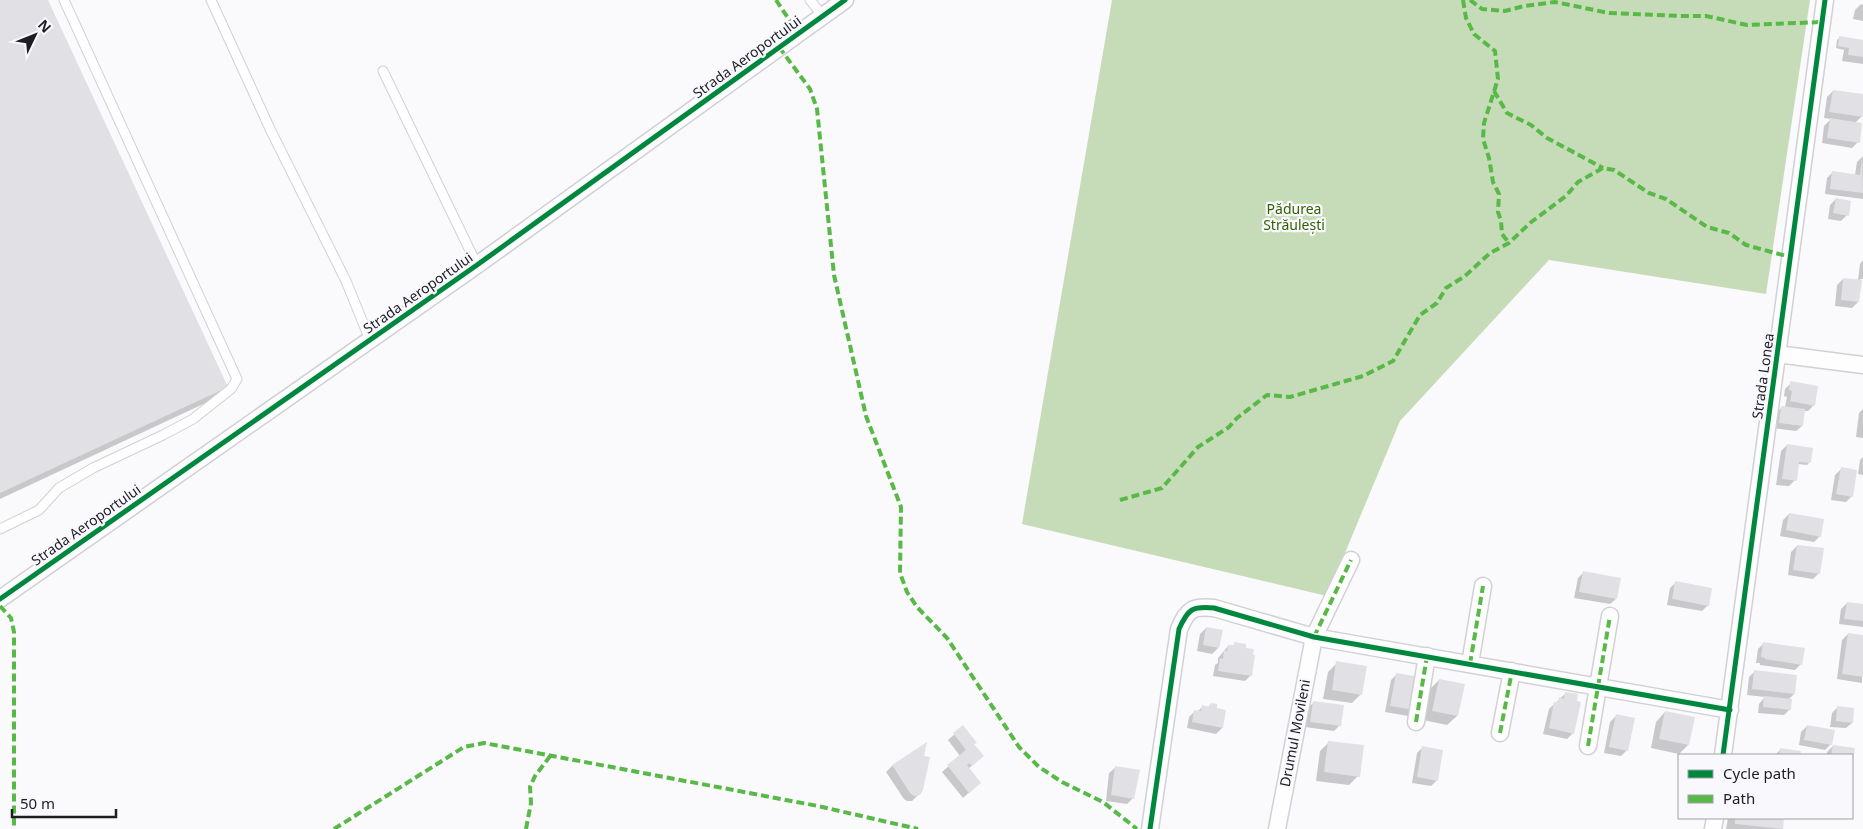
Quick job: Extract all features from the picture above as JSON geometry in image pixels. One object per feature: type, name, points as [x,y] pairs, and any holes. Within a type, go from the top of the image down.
[{"type":"street","name":"Strada Aeroportului","points":[[0,599],[477,265],[845,0]]},
{"type":"street","name":"Strada Lonea","points":[[1724,754],[1825,0]]},
{"type":"street","points":[[1777,354],[1863,365]]},
{"type":"street","name":"Drumul Movileni","points":[[1277,829],[1314,637],[1351,560]]},
{"type":"street","points":[[1470,664],[1483,586]]},
{"type":"street","points":[[1150,829],[1179,629],[1191,609],[1200,607],[1214,608],[1314,637],[1730,710]]},
{"type":"street","points":[[1588,746],[1610,616]]},
{"type":"street","points":[[1416,722],[1427,656]]},
{"type":"street","points":[[1500,733],[1512,671]]},
{"type":"lane","points":[[0,529],[38,510],[59,488],[93,468],[193,419],[231,389],[237,379],[64,0]]},
{"type":"lane","points":[[211,0],[271,132],[346,281],[370,340]]},
{"type":"lane","points":[[810,0],[823,16]]},
{"type":"lane","points":[[383,71],[477,265]]},
{"type":"green space","name":"Pădurea Străulești","points":[[1112,0],[1810,0],[1766,294],[1549,260],[1400,421],[1327,596],[1022,524]]},
{"type":"building","points":[[0,0],[48,0],[228,387],[0,493]]},
{"type":"building","points":[[1839,36],[1863,40],[1863,57],[1848,55],[1849,48],[1838,46]]},
{"type":"building","points":[[1833,90],[1863,94],[1863,117],[1829,112]]},
{"type":"building","points":[[1830,118],[1862,123],[1860,143],[1827,138]]},
{"type":"building","points":[[1862,157],[1863,193],[1830,189],[1832,171],[1860,175]]},
{"type":"building","points":[[1836,198],[1851,201],[1849,216],[1833,213]]},
{"type":"building","points":[[1843,278],[1862,280],[1859,302],[1841,300]]},
{"type":"building","points":[[1790,381],[1818,386],[1815,406],[1790,401],[1792,391],[1789,390]]},
{"type":"building","points":[[1781,406],[1805,409],[1803,426],[1779,423]]},
{"type":"building","points":[[1787,444],[1813,448],[1811,463],[1799,462],[1797,481],[1782,479]]},
{"type":"building","points":[[1841,467],[1857,470],[1853,497],[1836,494]]},
{"type":"building","points":[[1789,513],[1824,519],[1821,537],[1786,530]]},
{"type":"building","points":[[1797,545],[1824,548],[1820,574],[1793,570]]},
{"type":"building","points":[[1583,571],[1621,578],[1617,599],[1579,592]]},
{"type":"building","points":[[1675,581],[1712,588],[1709,606],[1672,599]]},
{"type":"building","points":[[1847,602],[1863,604],[1863,621],[1844,619]]},
{"type":"building","points":[[1206,627],[1223,630],[1219,648],[1203,645]]},
{"type":"building","points":[[1848,633],[1863,635],[1863,677],[1842,674]]},
{"type":"building","points":[[1234,642],[1246,644],[1246,648],[1254,649],[1252,676],[1218,671],[1220,658],[1223,659],[1224,650],[1227,651],[1228,645],[1234,645]]},
{"type":"building","points":[[1763,642],[1805,648],[1802,665],[1761,657]]},
{"type":"building","points":[[1336,661],[1367,666],[1362,695],[1332,690]]},
{"type":"building","points":[[1754,670],[1797,675],[1795,694],[1752,689]]},
{"type":"building","points":[[1396,673],[1420,677],[1415,710],[1390,706]]},
{"type":"building","points":[[1439,679],[1465,684],[1458,716],[1432,711]]},
{"type":"building","points":[[1565,692],[1578,694],[1577,701],[1581,702],[1574,734],[1549,728],[1554,702],[1558,702],[1559,697],[1564,699]]},
{"type":"building","points":[[1764,696],[1792,699],[1791,710],[1763,707]]},
{"type":"building","points":[[1313,701],[1344,705],[1341,726],[1310,722]]},
{"type":"building","points":[[1211,703],[1217,704],[1217,708],[1226,710],[1223,728],[1192,722],[1194,710],[1201,711],[1202,705],[1210,707]]},
{"type":"building","points":[[1837,706],[1854,708],[1853,723],[1836,721]]},
{"type":"building","points":[[1665,711],[1695,717],[1689,745],[1659,739]]},
{"type":"building","points":[[1616,714],[1635,718],[1628,751],[1609,747]]},
{"type":"building","points":[[963,725],[977,743],[974,744],[984,756],[972,766],[970,763],[967,765],[981,783],[969,793],[947,765],[966,750],[953,733]]},
{"type":"building","points":[[1807,725],[1835,730],[1832,745],[1804,740]]},
{"type":"building","points":[[1328,741],[1364,745],[1360,777],[1324,772]]},
{"type":"building","points":[[927,742],[924,756],[930,757],[923,790],[920,795],[914,796],[910,793],[892,765]]},
{"type":"building","points":[[1833,745],[1855,748],[1853,761],[1853,754],[1831,754]]},
{"type":"building","points":[[1422,746],[1443,750],[1438,781],[1417,777]]},
{"type":"building","points":[[1780,748],[1801,751],[1800,754],[1779,754]]},
{"type":"building","points":[[1115,766],[1140,770],[1134,799],[1111,795]]},
{"type":"building","points":[[1735,819],[1784,819],[1783,829],[1735,824]]},
{"type":"marked path","points":[[776,0],[798,33]]},
{"type":"marked path","points":[[1463,0],[1466,18],[1474,34],[1495,51],[1498,79],[1484,123],[1483,139],[1489,158],[1493,182],[1499,194],[1498,212],[1502,234],[1509,243]]},
{"type":"marked path","points":[[1470,0],[1482,9],[1505,11],[1524,6],[1555,2],[1609,13],[1706,16],[1747,25],[1822,22]]},
{"type":"marked path","points":[[779,47],[810,89],[817,109],[834,275],[866,416],[901,507],[900,573],[907,592],[917,607],[947,638],[1019,747],[1039,767],[1062,782],[1103,802],[1137,829]]},
{"type":"marked path","points":[[1494,91],[1507,113],[1531,125],[1547,138],[1603,168]]},
{"type":"marked path","points":[[1120,500],[1162,488],[1198,447],[1229,427],[1237,418],[1267,395],[1290,397],[1363,376],[1393,361],[1420,315],[1437,303],[1446,288],[1465,276],[1490,253],[1509,243],[1530,223],[1566,196],[1578,182],[1603,168],[1614,170],[1649,193],[1666,199],[1707,227],[1729,233],[1746,245],[1790,257]]},
{"type":"marked path","points":[[1314,637],[1351,560]]},
{"type":"marked path","points":[[1470,664],[1483,586]]},
{"type":"marked path","points":[[0,606],[11,618],[14,632],[14,829]]},
{"type":"marked path","points":[[1588,746],[1610,616]]},
{"type":"marked path","points":[[1416,722],[1427,656]]},
{"type":"marked path","points":[[1500,733],[1512,671]]},
{"type":"marked path","points":[[334,829],[464,747],[484,743],[818,806],[918,829]]},
{"type":"marked path","points":[[526,829],[531,803],[530,787],[535,776],[551,755]]},
{"type":"cycle path","points":[[0,599],[477,265],[845,0]]},
{"type":"cycle path","points":[[1723,754],[1825,0]]},
{"type":"cycle path","points":[[1150,829],[1179,629],[1188,613],[1196,608],[1214,608],[1314,637],[1730,710]]}]
